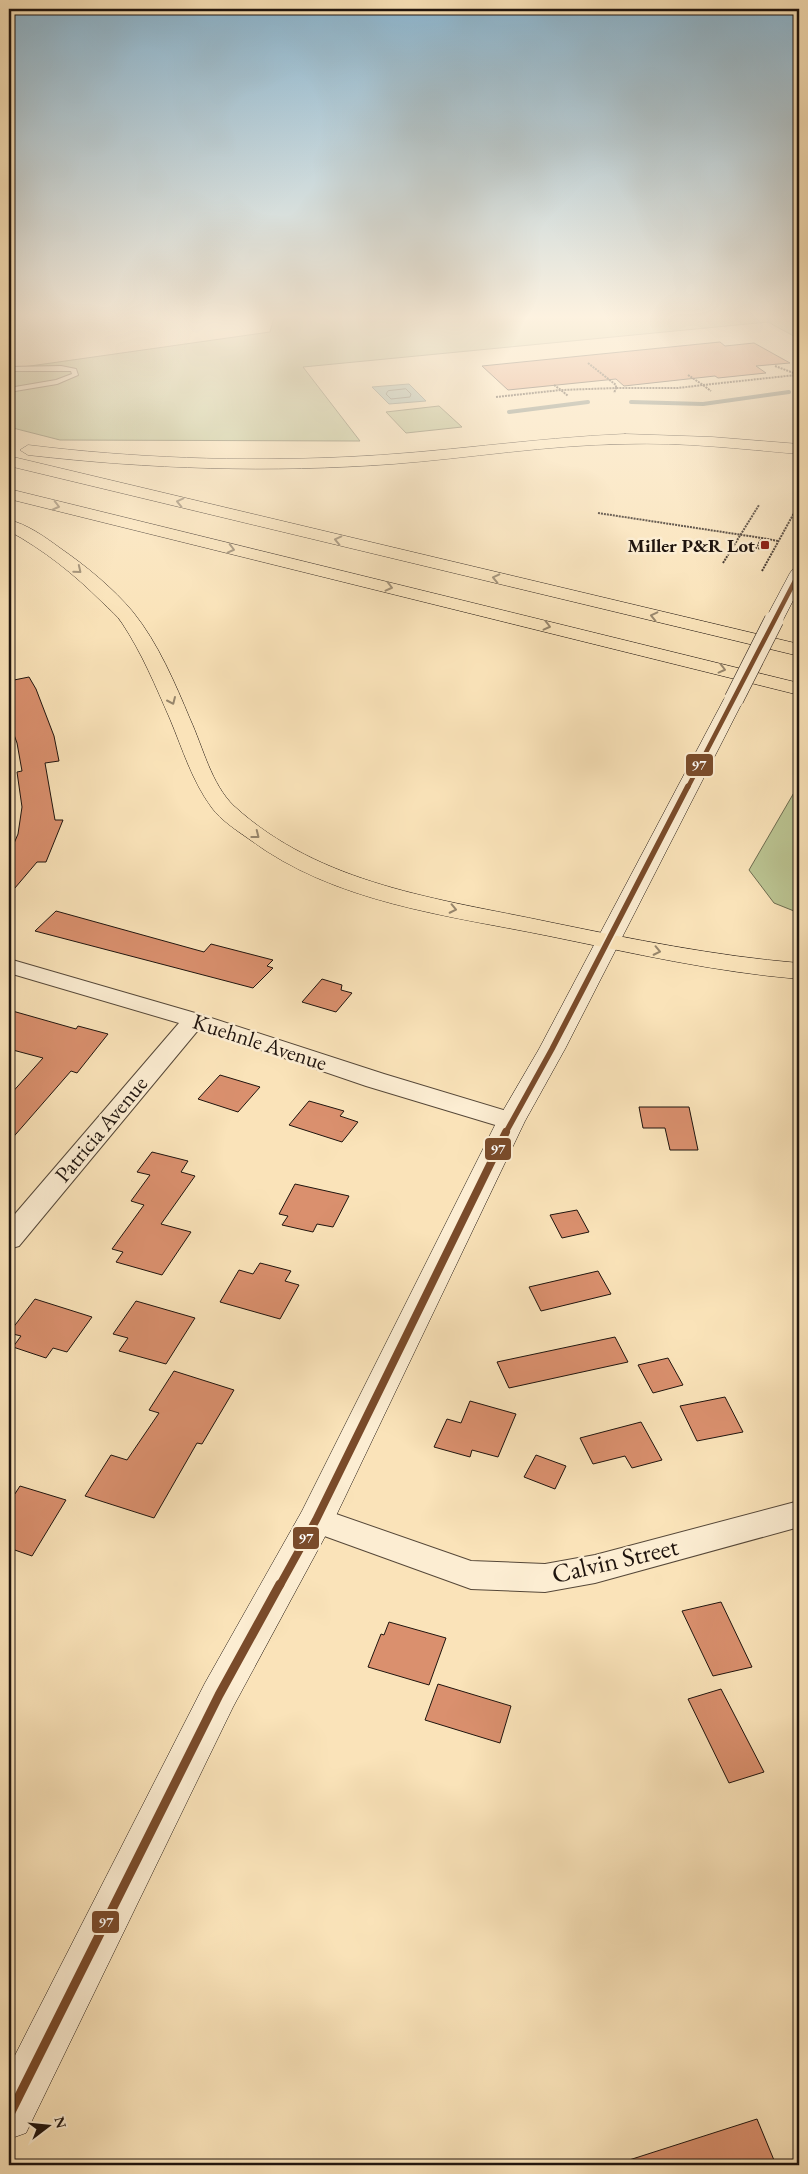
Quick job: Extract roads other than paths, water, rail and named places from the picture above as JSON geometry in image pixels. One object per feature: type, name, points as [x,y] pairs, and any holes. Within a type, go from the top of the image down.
[{"type":"highway","points":[[9,448],[94,458],[237,463],[391,459],[626,439],[730,442],[799,449]]},
{"type":"highway","points":[[9,461],[799,650]]},
{"type":"highway","points":[[9,494],[799,689]]},
{"type":"highway","points":[[9,524],[57,553],[92,581],[129,619],[154,661],[199,770],[221,806],[260,839],[331,877],[405,899],[684,957],[799,971]]},
{"type":"main road","points":[[9,2116],[219,1695],[316,1520],[437,1271],[478,1192],[511,1121],[552,1049],[609,941],[799,573]]},
{"type":"street","name":"Kuehnle Avenue","points":[[9,966],[194,1020],[375,1080],[511,1121]]},
{"type":"street","name":"Patricia Avenue","points":[[9,1239],[194,1020]]},
{"type":"street","name":"Calvin Street","points":[[316,1520],[471,1575],[545,1578],[595,1569],[799,1514]]},
{"type":"place","name":"Miller P&R Lot","points":[[765,545]]}]
